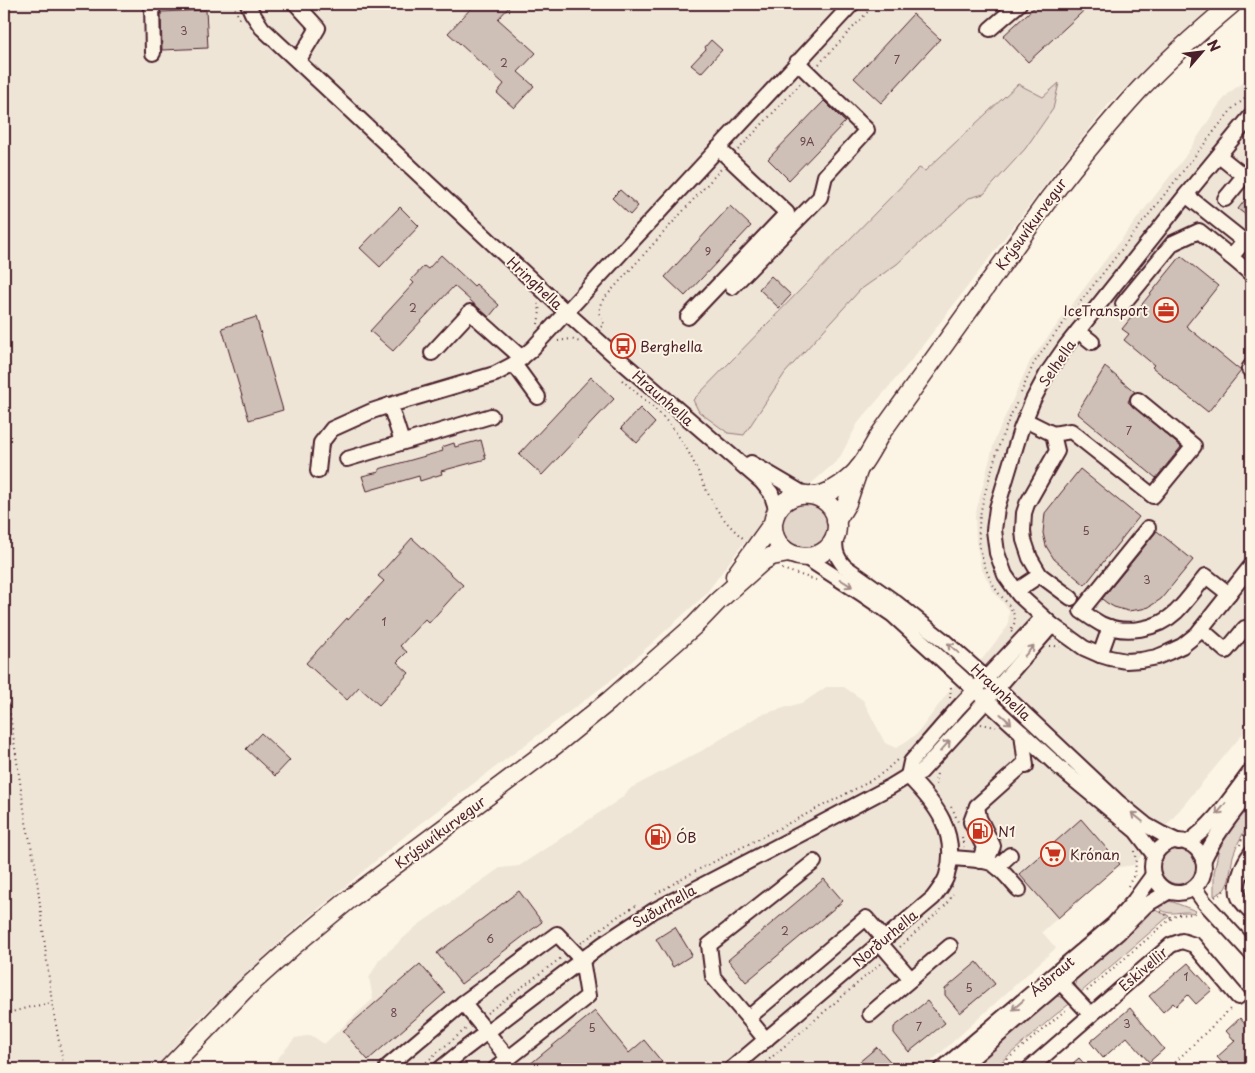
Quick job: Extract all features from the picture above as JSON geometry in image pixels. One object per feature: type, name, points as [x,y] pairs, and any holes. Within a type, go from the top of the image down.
[{"type":"main road","name":"Krýsuvíkurvegur","points":[[835,529],[847,503],[859,468],[881,433],[1048,200],[1074,166],[1140,90],[1170,59],[1232,4]]},
{"type":"main road","name":"Krýsuvíkurvegur","points":[[811,495],[830,492],[859,468]]},
{"type":"main road","points":[[760,554],[816,556],[829,547],[835,529],[835,516],[830,506],[811,495],[798,495],[788,499],[775,517],[774,532],[777,540],[782,547],[797,555]]},
{"type":"main road","name":"Krýsuvíkurvegur","points":[[168,1069],[244,990],[293,946],[352,897],[505,783],[609,702],[695,625],[760,554],[775,517]]},
{"type":"street","points":[[152,4],[153,53]]},
{"type":"street","name":"Hringhella","points":[[248,4],[262,28],[566,312],[852,4]]},
{"type":"street","points":[[296,4],[318,28],[298,61]]},
{"type":"street","points":[[990,29],[1019,4]]},
{"type":"street","points":[[732,287],[820,197],[825,176],[867,130],[797,62]]},
{"type":"street","name":"Selhella","points":[[1251,116],[1078,331],[1048,372],[1025,420],[1001,493],[994,530],[997,553],[1005,575],[1016,591],[1047,621],[1084,648],[1100,655],[1126,661],[1158,657],[1182,646],[1197,634],[1251,566]]},
{"type":"street","points":[[688,317],[787,213],[718,148]]},
{"type":"street","points":[[1219,156],[1244,176],[1225,200]]},
{"type":"street","points":[[1186,195],[1248,245],[1231,257]]},
{"type":"street","points":[[1158,231],[1173,243]]},
{"type":"street","points":[[1123,304],[1173,243],[1199,231],[1251,274]]},
{"type":"street","points":[[432,353],[470,312],[518,361],[538,397]]},
{"type":"street","points":[[318,471],[321,442],[332,429],[390,405],[495,374],[518,361],[566,312]]},
{"type":"street","name":"Hraunhella","points":[[566,312],[603,354],[717,443],[767,488],[774,500],[775,517]]},
{"type":"street","points":[[1078,331],[1092,342]]},
{"type":"street","points":[[1025,420],[1052,434],[1072,431],[1153,496],[1194,446],[1138,400]]},
{"type":"street","points":[[390,405],[402,442]]},
{"type":"street","points":[[347,458],[491,416]]},
{"type":"street","points":[[1052,434],[1057,451],[1028,504],[1023,522],[1024,540],[1030,558],[1040,575],[1071,598]]},
{"type":"street","name":"Hraunhella","points":[[717,443],[781,481],[811,495]]},
{"type":"street","points":[[1148,528],[1081,611],[1101,624],[1131,630],[1146,628],[1160,623],[1177,611],[1206,576],[1230,594]]},
{"type":"street","name":"Hraunhella","points":[[835,529],[835,552],[844,566],[930,629],[997,688],[1119,803],[1146,825],[1183,842]]},
{"type":"street","name":"Hraunhella","points":[[797,555],[893,615],[1068,774],[1136,831],[1155,856]]},
{"type":"street","points":[[1016,591],[1040,575]]},
{"type":"street","points":[[908,776],[912,762],[958,708],[986,678],[1047,621]]},
{"type":"street","points":[[986,701],[1047,621]]},
{"type":"street","points":[[1100,655],[1110,627]]},
{"type":"street","points":[[1201,629],[1226,651],[1245,628]]},
{"type":"street","name":"Suðurhella","points":[[440,1069],[621,931],[653,911],[908,776],[921,772],[986,701]]},
{"type":"street","points":[[1019,890],[988,863],[984,847],[971,822],[977,806],[1025,765],[1022,733]]},
{"type":"street","points":[[1183,842],[1198,850],[1201,855],[1204,869],[1203,876],[1194,888],[1186,892],[1168,892],[1159,885],[1153,875],[1153,862],[1158,851],[1167,844],[1183,842],[1204,830],[1220,812],[1248,765]]},
{"type":"street","name":"Norðurhella","points":[[731,1069],[933,898],[947,876],[957,859],[941,816],[926,794],[908,776]]},
{"type":"street","points":[[1203,862],[1206,854],[1251,790]]},
{"type":"street","points":[[1245,851],[1247,858],[1237,890],[1240,900],[1251,912]]},
{"type":"street","points":[[957,859],[988,863],[1010,855]]},
{"type":"street","points":[[766,1040],[713,977],[709,945],[814,862]]},
{"type":"street","name":"Ásbraut","points":[[942,1069],[1114,924],[1153,875]]},
{"type":"street","points":[[1194,888],[1251,954]]},
{"type":"street","name":"Ásbraut","points":[[959,1069],[1061,983],[1118,933],[1146,905],[1168,892]]},
{"type":"street","points":[[748,1018],[866,918],[891,955],[911,979]]},
{"type":"street","points":[[387,1067],[462,1003],[557,934],[582,960],[588,996],[495,1069]]},
{"type":"street","name":"Eskivellir","points":[[1029,1069],[1171,945],[1182,941],[1194,945],[1234,1003]]},
{"type":"street","points":[[870,1014],[950,946]]},
{"type":"street","points":[[1061,983],[1091,1015]]},
{"type":"street","points":[[462,1003],[508,1058]]},
{"type":"path","points":[[233,4],[242,23]]},
{"type":"path","points":[[534,298],[539,305],[540,311],[538,326],[544,335],[552,341],[570,339],[580,342],[603,354]]},
{"type":"path","points":[[616,375],[674,430],[686,446],[709,495],[730,526],[773,566],[819,582]]},
{"type":"path","points":[[4,674],[26,822],[35,864],[52,1003],[64,1069]]},
{"type":"path","points":[[950,684],[949,701],[958,708]]},
{"type":"path","points":[[970,718],[977,723],[1001,730]]},
{"type":"path","points":[[1248,765],[1251,751]]},
{"type":"path","points":[[938,772],[935,779],[940,792]]},
{"type":"path","points":[[950,805],[961,829],[965,848],[957,859]]},
{"type":"path","points":[[1245,851],[1242,838],[1251,823]]},
{"type":"path","points":[[1142,890],[1135,876],[1136,860],[1133,848],[1145,843]]},
{"type":"path","points":[[996,1069],[1172,918],[1196,912],[1209,900],[1222,893],[1228,886]]},
{"type":"path","points":[[758,1069],[891,955],[948,903],[953,894]]},
{"type":"path","points":[[1151,902],[1160,911],[1172,918]]},
{"type":"path","points":[[4,1013],[52,1003]]},
{"type":"path","points":[[1168,1069],[1234,1003]]},
{"type":"shaded area","points":[[4,4],[1215,4],[1109,104],[910,362],[858,423],[839,459],[742,545],[705,595],[609,682],[417,826],[283,939],[198,1020],[154,1069],[4,1069]]},
{"type":"shaded area","points":[[1251,76],[1251,724],[1134,865],[1114,868],[1042,932],[1056,948],[923,1069],[269,1069],[295,1038],[311,1035],[324,1044],[373,999],[369,978],[379,960],[418,925],[500,868],[519,866],[620,799],[631,788],[703,750],[760,715],[804,702],[826,687],[844,687],[863,700],[885,743],[896,748],[917,734],[949,691],[983,658],[1008,626],[1009,610],[993,591],[981,568],[976,541],[975,516],[995,439],[1030,361],[1184,158],[1218,106],[1229,93]]},
{"type":"shaded area","points":[[1059,83],[1053,109],[1025,149],[984,194],[969,198],[897,264],[860,290],[785,373],[744,435],[728,433],[699,412],[693,400],[919,168],[925,171],[1018,84],[1043,97]]},
{"type":"shaded area","points":[[800,503],[810,503],[824,513],[828,526],[824,539],[818,545],[810,549],[800,549],[786,539],[782,531],[782,521],[792,507]]},
{"type":"shaded area","points":[[1251,794],[1251,821],[1237,845],[1226,887],[1214,896],[1214,873],[1220,843]]},
{"type":"shaded area","points":[[1178,848],[1190,854],[1196,866],[1190,878],[1178,884],[1166,878],[1160,866],[1166,854]]},
{"type":"shaded area","points":[[1167,901],[1196,911],[1193,913],[1169,913],[1164,912],[1156,904]]},
{"type":"shaded area","points":[[1152,906],[1157,911],[1169,916],[1080,993],[1076,986],[1076,977]]},
{"type":"shaded area","points":[[1057,996],[1069,999],[1072,1002],[993,1069],[967,1069],[1052,998]]},
{"type":"building","points":[[475,4],[512,4],[498,19],[536,53],[518,72],[534,86],[514,108],[497,93],[504,84],[448,33]]},
{"type":"building","points":[[1038,4],[1091,4],[1028,62],[1003,36]]},
{"type":"building","points":[[206,10],[208,48],[162,50],[161,12]]},
{"type":"building","points":[[913,14],[940,39],[881,103],[854,78]]},
{"type":"building","points":[[711,40],[722,50],[701,73],[691,65],[706,49],[705,47]]},
{"type":"building","points":[[824,101],[845,122],[789,180],[768,159]]},
{"type":"building","points":[[620,190],[638,206],[630,215],[612,198]]},
{"type":"building","points":[[1251,192],[1251,219],[1238,209]]},
{"type":"building","points":[[730,206],[751,226],[685,296],[665,277]]},
{"type":"building","points":[[400,207],[419,226],[380,267],[360,248]]},
{"type":"building","points":[[441,255],[474,286],[476,284],[499,305],[489,317],[454,286],[393,351],[370,331],[414,283],[411,280],[424,266],[428,269]]},
{"type":"building","points":[[1181,256],[1218,286],[1186,326],[1241,371],[1208,412],[1152,367],[1154,365],[1124,340],[1129,334],[1122,329]]},
{"type":"building","points":[[771,276],[791,295],[779,308],[759,289]]},
{"type":"building","points":[[256,317],[283,410],[249,420],[222,328]]},
{"type":"building","points":[[1105,367],[1135,392],[1131,395],[1128,402],[1181,447],[1156,478],[1077,413]]},
{"type":"building","points":[[591,377],[614,399],[542,475],[519,454]]},
{"type":"building","points":[[640,408],[655,423],[637,443],[621,428]]},
{"type":"building","points":[[481,440],[486,459],[441,471],[442,474],[420,481],[419,476],[367,491],[362,476],[379,472],[379,469],[443,451],[442,447],[454,443],[455,447]]},
{"type":"building","points":[[1080,469],[1139,517],[1085,585],[1054,559],[1046,546],[1043,533],[1045,513]]},
{"type":"building","points":[[1157,531],[1193,560],[1161,599],[1149,607],[1128,611],[1107,603],[1102,599]]},
{"type":"building","points":[[412,538],[463,585],[429,623],[425,619],[400,646],[407,652],[397,662],[409,673],[379,705],[359,687],[347,700],[306,663],[384,581],[378,576]]},
{"type":"building","points":[[261,733],[290,760],[275,776],[246,749]]},
{"type":"building","points":[[1081,819],[1120,864],[1058,918],[1019,874]]},
{"type":"building","points":[[660,825],[669,841],[656,848],[648,831]]},
{"type":"building","points":[[824,879],[843,901],[746,982],[728,960]]},
{"type":"building","points":[[519,891],[542,922],[461,984],[437,953]]},
{"type":"building","points":[[675,927],[692,955],[673,967],[656,939]]},
{"type":"building","points":[[977,962],[995,984],[960,1013],[945,995],[945,989]]},
{"type":"building","points":[[1188,963],[1212,990],[1196,1004],[1188,995],[1176,1006],[1173,1003],[1163,1012],[1149,996]]},
{"type":"building","points":[[420,964],[445,993],[368,1060],[343,1031]]},
{"type":"building","points":[[927,1001],[945,1023],[909,1052],[894,1033],[894,1027]]},
{"type":"building","points":[[1130,1008],[1164,1049],[1149,1062],[1127,1037],[1103,1058],[1090,1042]]},
{"type":"building","points":[[595,1011],[629,1053],[644,1040],[662,1062],[653,1069],[524,1069]]},
{"type":"building","points":[[1240,1018],[1251,1032],[1251,1064],[1245,1069],[1228,1069],[1217,1057],[1235,1041],[1226,1031]]},
{"type":"building","points":[[877,1047],[897,1069],[851,1069]]},
{"type":"building","points":[[1079,1058],[1089,1069],[1066,1069]]},
{"type":"place","name":"IceTransport","points":[[1166,310]]},
{"type":"place","name":"Berghella","points":[[623,346]]},
{"type":"place","name":"N1","points":[[980,831]]},
{"type":"place","name":"ÓB","points":[[658,837]]},
{"type":"place","name":"Krónan","points":[[1053,854]]}]
